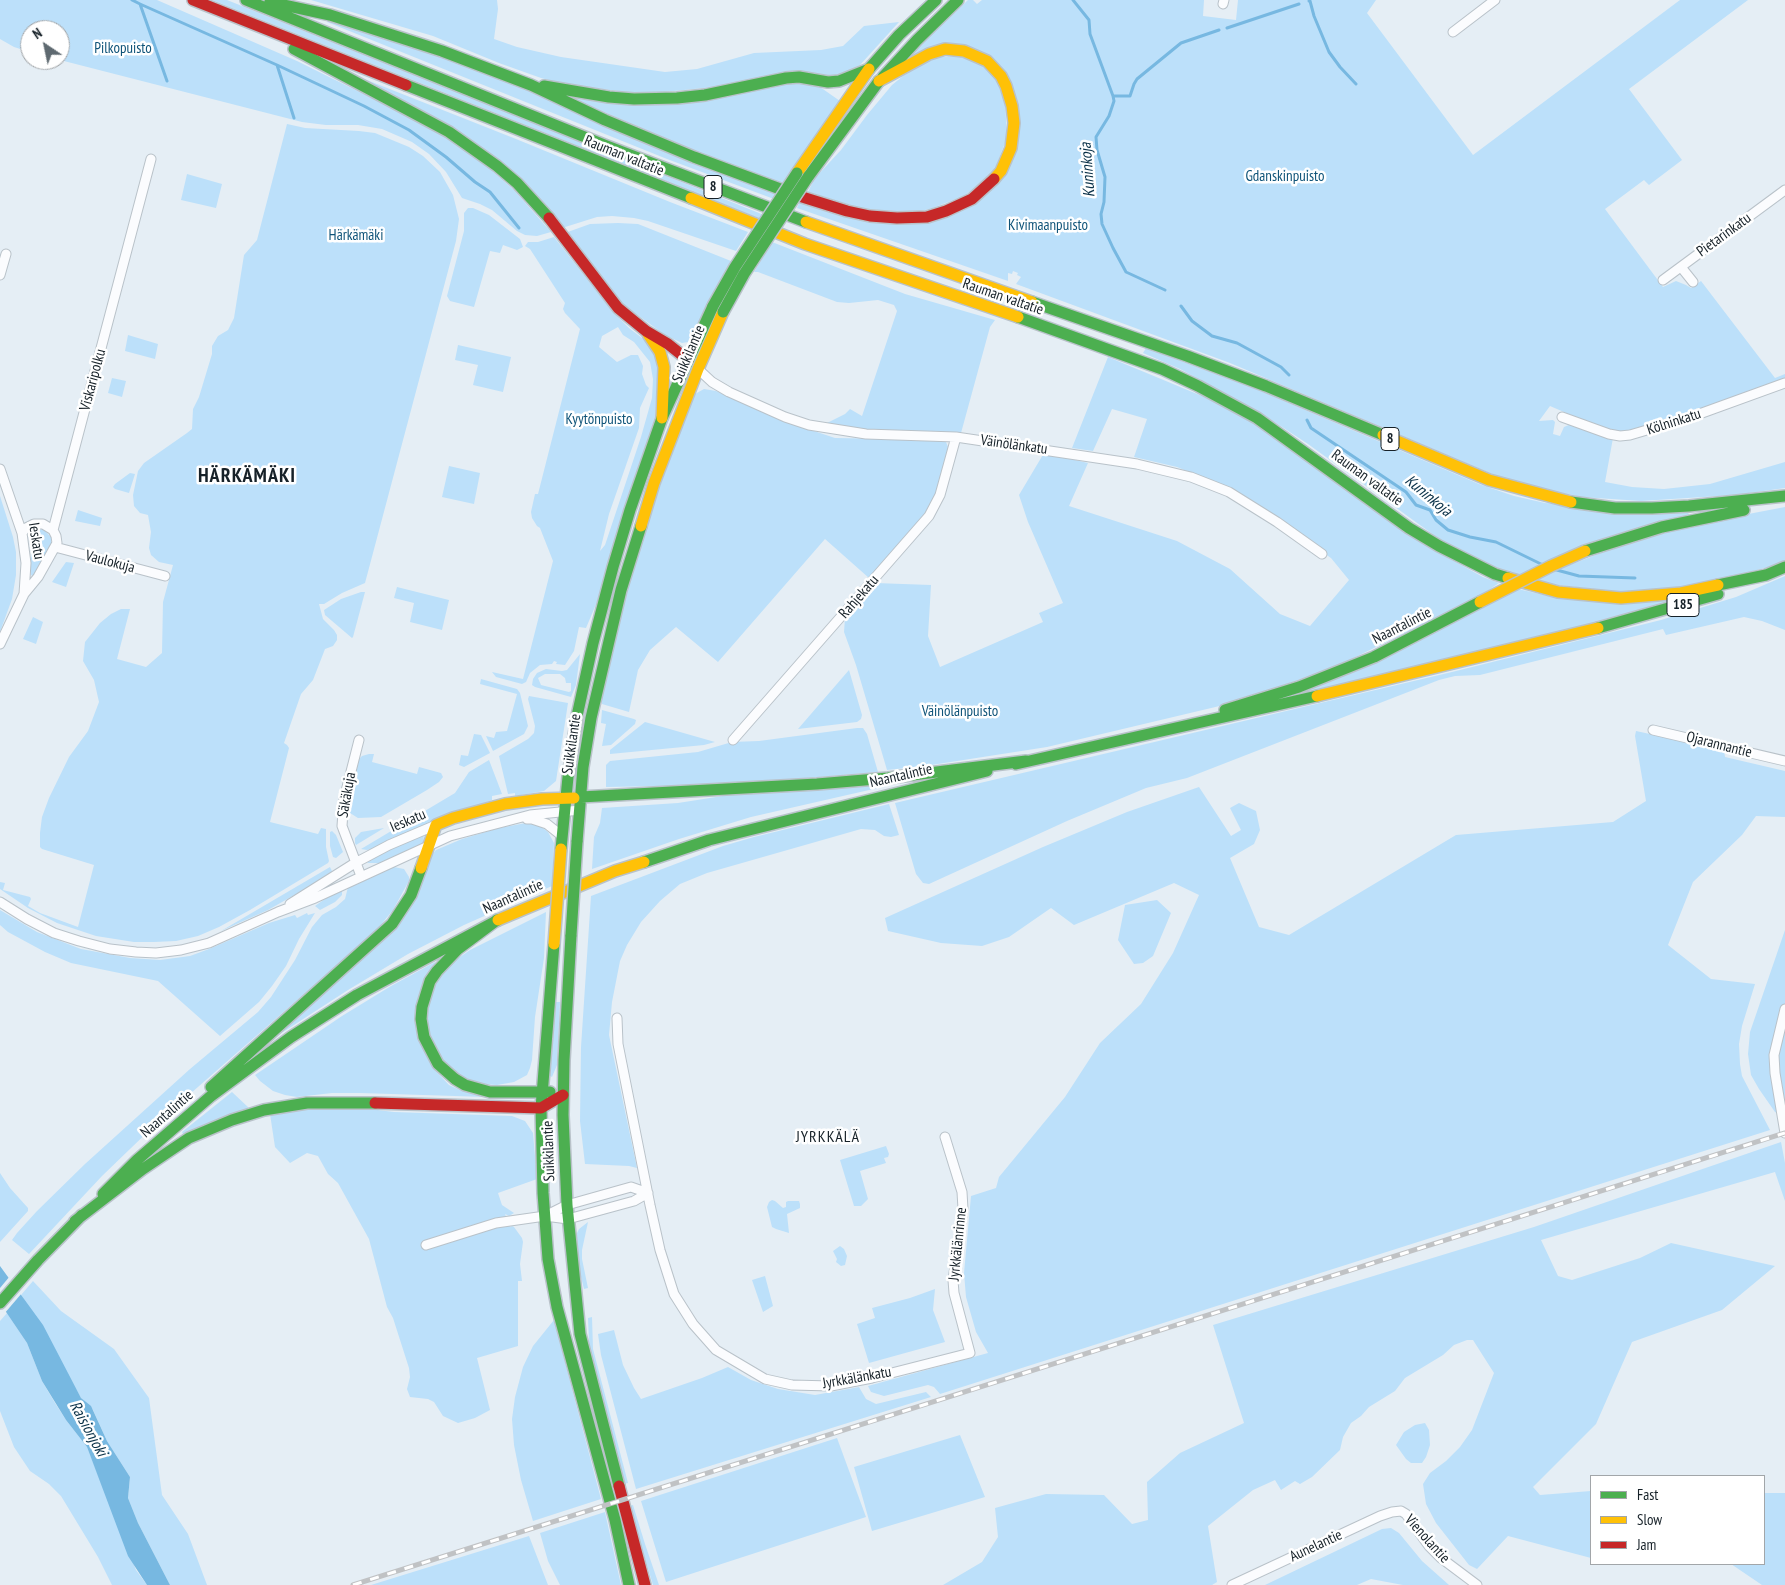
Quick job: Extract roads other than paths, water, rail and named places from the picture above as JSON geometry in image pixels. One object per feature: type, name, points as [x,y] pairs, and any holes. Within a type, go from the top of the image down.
[{"type":"main road","name":"Rauman valtatie","points":[[193,0],[806,244],[1162,369],[1257,418],[1408,528],[1495,574],[1558,592],[1621,598],[1681,593],[1766,575],[1785,568]]},
{"type":"main road","name":"Rauman valtatie","points":[[246,0],[607,146],[818,227],[1187,356],[1266,386],[1489,480],[1556,499],[1614,508],[1689,506],[1785,496]]},
{"type":"main road","points":[[261,0],[330,15],[442,51],[531,85],[605,120],[694,157],[820,203],[870,216],[912,218],[937,214],[972,199],[1001,171],[1011,148],[1014,123],[1011,100],[1006,86],[1001,76],[987,61],[964,51],[945,50],[929,54],[879,81]]},
{"type":"main road","points":[[937,0],[948,9]]},
{"type":"main road","name":"Suikkilantie","points":[[803,175],[869,69],[899,35],[937,0]]},
{"type":"main road","name":"Suikkilantie","points":[[645,1585],[586,1362],[576,1302],[567,1205],[563,1095],[568,984],[577,842],[590,718],[621,590],[637,536],[654,484],[698,369],[718,309],[735,268],[803,175],[879,81],[958,0]]},
{"type":"main road","points":[[240,19],[336,73],[423,117],[449,132],[497,166],[517,183],[543,211],[618,308],[646,331],[668,344],[698,369]]},
{"type":"main road","points":[[531,85],[554,86],[609,97],[634,99],[678,98],[705,95],[786,78],[799,77],[828,82],[839,81],[869,69]]},
{"type":"main road","name":"Suikkilantie","points":[[629,1585],[615,1520],[552,1283],[544,1216],[542,1090],[564,811],[583,685],[630,510],[662,418],[688,360],[718,309]]},
{"type":"main road","points":[[646,331],[660,352],[664,367],[662,418]]},
{"type":"main road","name":"Naantalintie","points":[[1149,733],[1266,698],[1331,675],[1404,642],[1551,566],[1585,551],[1662,527],[1785,501]]},
{"type":"main road","name":"Naantalintie","points":[[0,1303],[75,1221],[160,1139],[248,1068],[319,1019],[398,972],[497,920],[615,871],[709,840],[870,799],[1149,733],[1298,702],[1598,628],[1687,604],[1766,575]]},
{"type":"main road","name":"Ieskatu","points":[[436,825],[453,818],[505,804],[542,799],[817,784],[1026,762]]},
{"type":"main road","points":[[160,1139],[230,1069],[392,924],[411,895],[436,825]]},
{"type":"main road","points":[[497,920],[458,949],[430,981],[422,1007],[421,1019],[424,1037],[438,1064],[454,1079],[465,1085],[490,1092],[542,1090],[563,1095]]},
{"type":"main road","points":[[75,1221],[189,1138],[232,1120],[264,1110],[308,1103],[336,1102],[541,1108],[563,1095]]},
{"type":"street","points":[[1453,32],[1495,0]]},
{"type":"street","name":"Viskaripolku","points":[[55,547],[56,536],[53,530],[151,158]]},
{"type":"street","name":"Pietarinkatu","points":[[1663,280],[1785,190]]},
{"type":"street","points":[[0,275],[6,254]]},
{"type":"street","points":[[1681,267],[1693,282]]},
{"type":"street","name":"Väinölänkatu","points":[[698,369],[712,382],[729,392],[785,417],[809,425],[866,434],[956,437],[1137,464],[1191,477],[1228,492],[1278,522],[1322,554]]},
{"type":"street","name":"Kölninkatu","points":[[1562,417],[1609,434],[1630,435],[1691,417],[1785,383]]},
{"type":"street","name":"Rahjekatu","points":[[733,740],[929,516],[940,495],[956,437]]},
{"type":"street","name":"Ieskatu","points":[[0,469],[22,533],[26,563],[24,594],[0,644]]},
{"type":"street","points":[[22,533],[26,528],[34,524],[43,524],[53,530]]},
{"type":"street","points":[[24,594],[38,577],[55,547]]},
{"type":"street","name":"Vaulokuja","points":[[55,547],[165,576]]},
{"type":"street","name":"Ojarannantie","points":[[1653,730],[1785,761]]},
{"type":"street","name":"Säkäkuja","points":[[359,740],[344,799],[342,826],[361,876]]},
{"type":"street","name":"Ieskatu","points":[[0,902],[27,920],[54,933],[110,949],[136,952],[170,952],[198,946],[233,933],[278,912],[315,898],[429,845],[467,830],[530,815],[580,810]]},
{"type":"street","name":"Ieskatu","points":[[519,819],[532,819],[542,822],[562,836]]},
{"type":"street","name":"Ieskatu","points":[[278,912],[355,863],[389,845],[436,825]]},
{"type":"street","points":[[1785,1009],[1774,1055],[1775,1073],[1785,1133]]},
{"type":"street","name":"Jyrkkälänkatu","points":[[617,1018],[618,1044],[660,1250],[674,1294],[693,1324],[716,1350],[765,1379],[792,1385],[831,1386],[872,1378],[970,1353]]},
{"type":"street","name":"Jyrkkälänrinne","points":[[945,1137],[962,1192],[963,1209],[953,1280],[954,1294],[970,1353]]},
{"type":"street","points":[[426,1245],[496,1223],[544,1216],[567,1205],[631,1187],[648,1193]]},
{"type":"street","points":[[544,1216],[568,1220],[634,1201],[648,1193]]},
{"type":"street","name":"Aunelantie","points":[[1232,1585],[1380,1516],[1401,1511]]},
{"type":"street","name":"Vienolantie","points":[[1401,1511],[1406,1514],[1429,1546],[1477,1585]]},
{"type":"water","name":"Raisionjoki","points":[[0,1266],[43,1325],[81,1398],[91,1406],[107,1441],[130,1477],[128,1498],[138,1523],[170,1585],[147,1585],[128,1556],[87,1447],[66,1420],[42,1381],[27,1343],[0,1303]]},
{"type":"waterway","points":[[132,0],[140,4],[167,81]]},
{"type":"waterway","name":"Kuninkoja","points":[[1073,0],[1089,20],[1090,34],[1114,101],[1109,116],[1096,137],[1097,150],[1105,177],[1104,202],[1101,214],[1102,224],[1126,272],[1165,290]]},
{"type":"waterway","points":[[1309,1],[1329,52],[1356,84]]},
{"type":"waterway","points":[[140,4],[277,65],[294,118]]},
{"type":"waterway","points":[[1227,28],[1299,4]]},
{"type":"waterway","points":[[1113,96],[1130,96],[1137,79],[1181,43],[1219,30]]},
{"type":"waterway","points":[[277,65],[364,106],[409,130],[490,192],[519,228]]},
{"type":"waterway","name":"Kuninkoja","points":[[1181,306],[1192,321],[1212,336],[1237,343],[1281,367],[1289,375]]},
{"type":"waterway","name":"Kuninkoja","points":[[1307,420],[1311,428],[1406,492],[1416,505],[1430,510],[1436,520],[1448,530],[1496,542],[1543,565]]},
{"type":"waterway","name":"Kuninkoja","points":[[1553,569],[1579,576],[1635,578]]},
{"type":"railway","points":[[353,1585],[1785,1133]]},
{"type":"district","name":"HÄRKÄMÄKI","points":[[247,476]]},
{"type":"district","name":"JYRKKÄLÄ","points":[[828,1137]]},
{"type":"park label","name":"Pilkopuisto","points":[[123,49]]},
{"type":"park label","name":"Gdanskinpuisto","points":[[1285,177]]},
{"type":"park label","name":"Kivimaanpuisto","points":[[1048,226]]},
{"type":"park label","name":"Härkämäki","points":[[356,236]]},
{"type":"park label","name":"Kyytönpuisto","points":[[599,420]]},
{"type":"park label","name":"Väinölänpuisto","points":[[960,712]]}]
